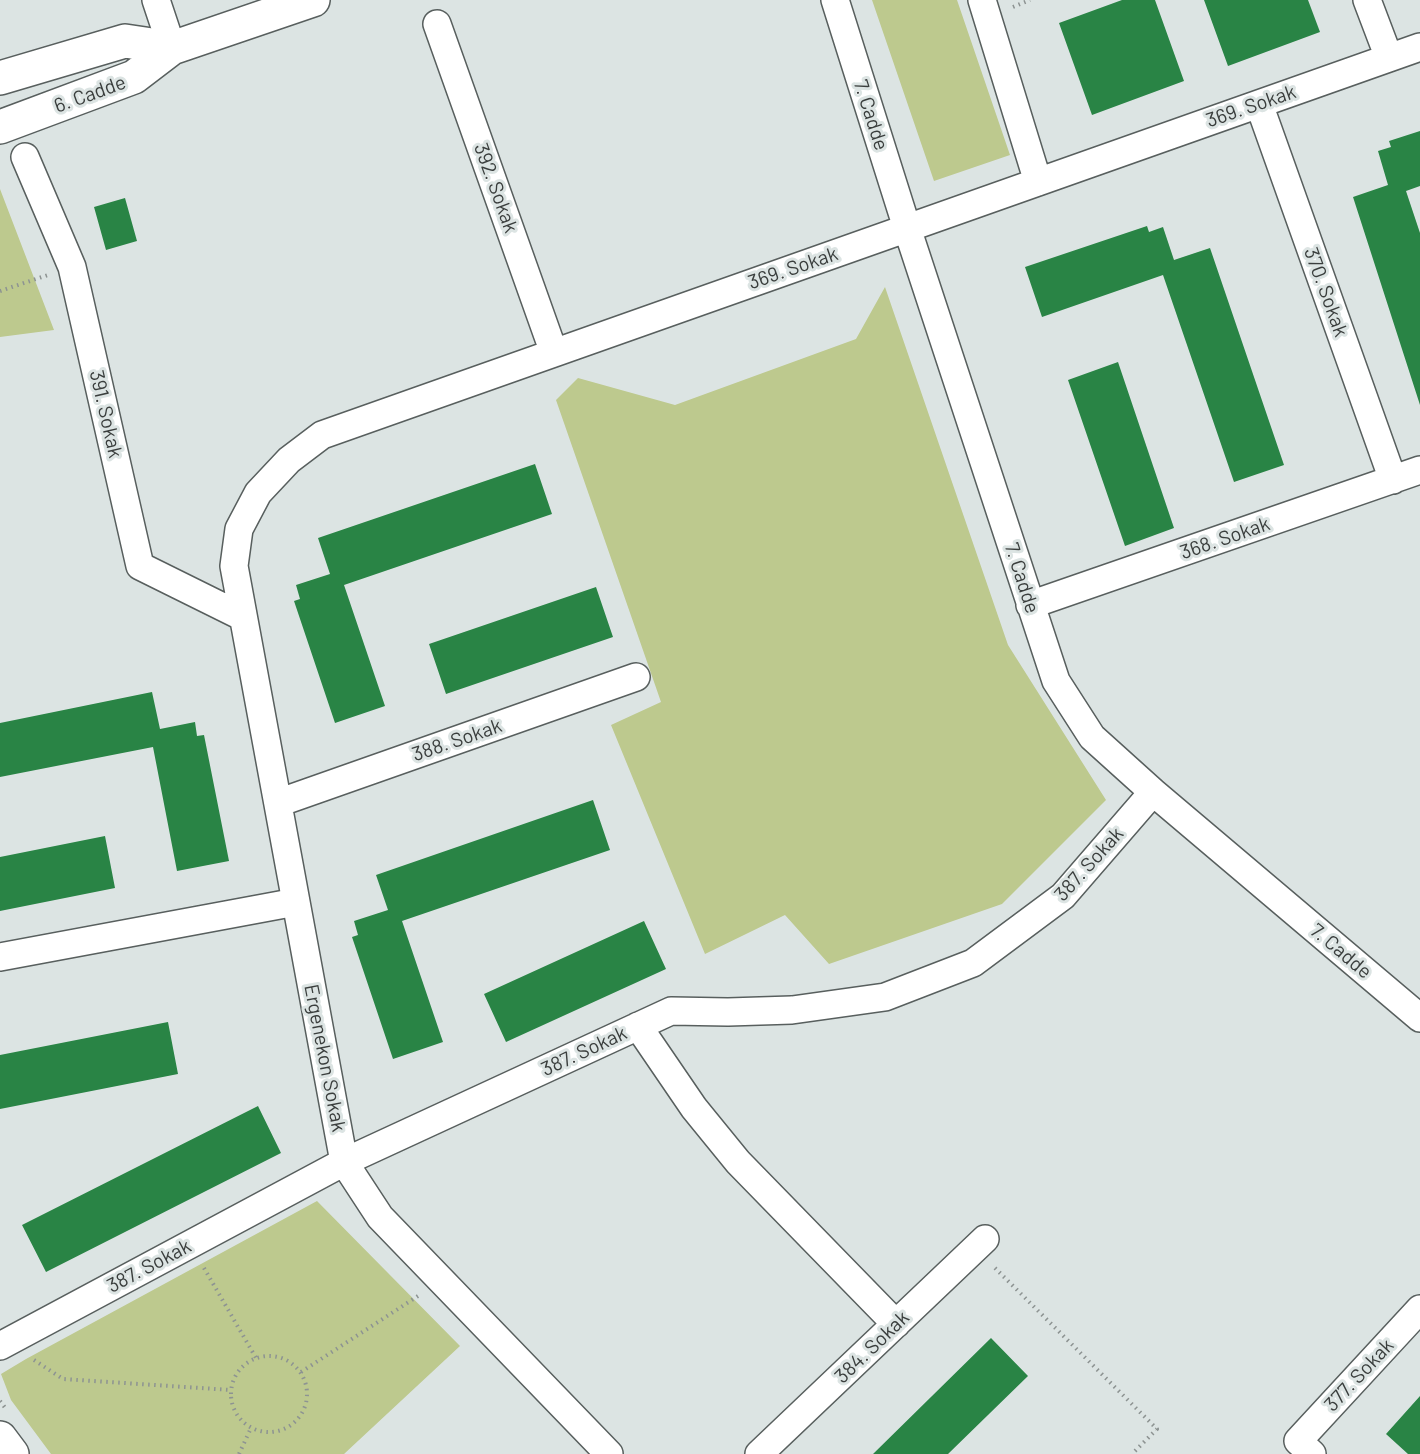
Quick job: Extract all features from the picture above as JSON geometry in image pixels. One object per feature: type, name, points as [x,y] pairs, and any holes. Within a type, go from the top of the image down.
[{"type":"main road","name":"6. Cadde","points":[[0,127],[134,77],[172,48],[313,0]]},
{"type":"main road","name":"6. Cadde","points":[[0,78],[125,41],[172,48]]},
{"type":"main road","points":[[0,1438],[12,1454]]},
{"type":"street","points":[[156,0],[172,48]]},
{"type":"street","name":"7. Cadde","points":[[835,0],[907,228],[1056,681],[1092,737],[1420,1018]]},
{"type":"street","points":[[982,0],[1038,182]]},
{"type":"street","points":[[1367,0],[1389,58]]},
{"type":"street","name":"392. Sokak","points":[[437,24],[554,353]]},
{"type":"street","name":"369. Sokak","points":[[234,566],[239,529],[258,493],[289,460],[322,435],[1420,47]]},
{"type":"street","name":"370. Sokak","points":[[1259,104],[1393,480]]},
{"type":"street","name":"391. Sokak","points":[[25,157],[72,267],[140,566],[243,617]]},
{"type":"street","name":"368. Sokak","points":[[1030,605],[1420,470]]},
{"type":"street","name":"Ergenekon Sokak","points":[[234,566],[344,1162],[380,1217],[609,1454]]},
{"type":"street","name":"388. Sokak","points":[[278,803],[636,677]]},
{"type":"street","name":"387. Sokak","points":[[3,1344],[344,1162],[671,1011],[792,1010],[885,997],[973,963],[1063,896],[1154,792]]},
{"type":"street","points":[[0,957],[296,902]]},
{"type":"street","points":[[638,1026],[694,1108],[738,1162],[896,1324]]},
{"type":"street","name":"384. Sokak","points":[[759,1454],[980,1244]]},
{"type":"street","name":"377. Sokak","points":[[1305,1448],[1420,1309]]},
{"type":"path","points":[[0,291],[72,267]]},
{"type":"path","points":[[190,1244],[256,1358]]},
{"type":"path","points":[[980,1244],[1157,1429],[1132,1454]]},
{"type":"path","points":[[300,1372],[442,1281]]},
{"type":"path","points":[[3,1344],[63,1378],[231,1390]]},
{"type":"path","points":[[281,1357],[292,1363],[300,1372],[306,1384],[308,1397],[298,1420],[288,1428],[276,1432],[263,1432],[241,1421],[230,1398],[236,1374],[244,1364],[256,1358],[281,1357]]},
{"type":"path","points":[[238,1454],[251,1428]]},
{"type":"green space","points":[[872,0],[957,0],[1010,155],[934,181]]},
{"type":"green space","points":[[0,189],[54,330],[0,337]]},
{"type":"green space","points":[[885,287],[1008,645],[1106,800],[1002,904],[829,964],[785,915],[705,954],[611,725],[661,702],[556,400],[578,378],[675,405],[856,339]]},
{"type":"green space","points":[[317,1201],[460,1346],[344,1454],[51,1454],[11,1400],[1,1374]]},
{"type":"building","points":[[1122,0],[1155,0],[1184,81],[1092,115],[1059,23]]},
{"type":"building","points":[[1204,0],[1308,0],[1320,32],[1228,66]]},
{"type":"building","points":[[1420,131],[1420,186],[1406,191],[1420,233],[1420,405],[1353,197],[1388,185],[1378,151],[1391,147],[1389,141]]},
{"type":"building","points":[[125,198],[137,241],[106,250],[94,207]]},
{"type":"building","points":[[1147,226],[1149,232],[1163,227],[1174,260],[1210,248],[1284,465],[1234,482],[1163,275],[1042,317],[1025,267]]},
{"type":"building","points":[[1118,362],[1174,528],[1125,546],[1068,380]]},
{"type":"building","points":[[535,464],[552,514],[344,585],[385,706],[335,723],[294,601],[300,599],[296,585],[330,574],[318,538]]},
{"type":"building","points":[[596,587],[613,637],[446,694],[429,644]]},
{"type":"building","points":[[152,692],[160,729],[195,722],[197,736],[204,735],[229,861],[177,871],[153,747],[0,777],[0,723]]},
{"type":"building","points":[[593,800],[610,850],[402,921],[443,1042],[393,1059],[352,937],[358,935],[354,921],[388,910],[376,875]]},
{"type":"building","points":[[105,836],[115,888],[0,911],[0,857]]},
{"type":"building","points":[[644,921],[666,969],[506,1042],[484,994]]},
{"type":"building","points":[[168,1022],[178,1074],[0,1109],[0,1055]]},
{"type":"building","points":[[258,1106],[281,1153],[46,1272],[22,1225]]},
{"type":"building","points":[[991,1338],[1028,1376],[948,1454],[873,1454]]},
{"type":"building","points":[[1420,1396],[1420,1454],[1408,1454],[1386,1434]]}]
